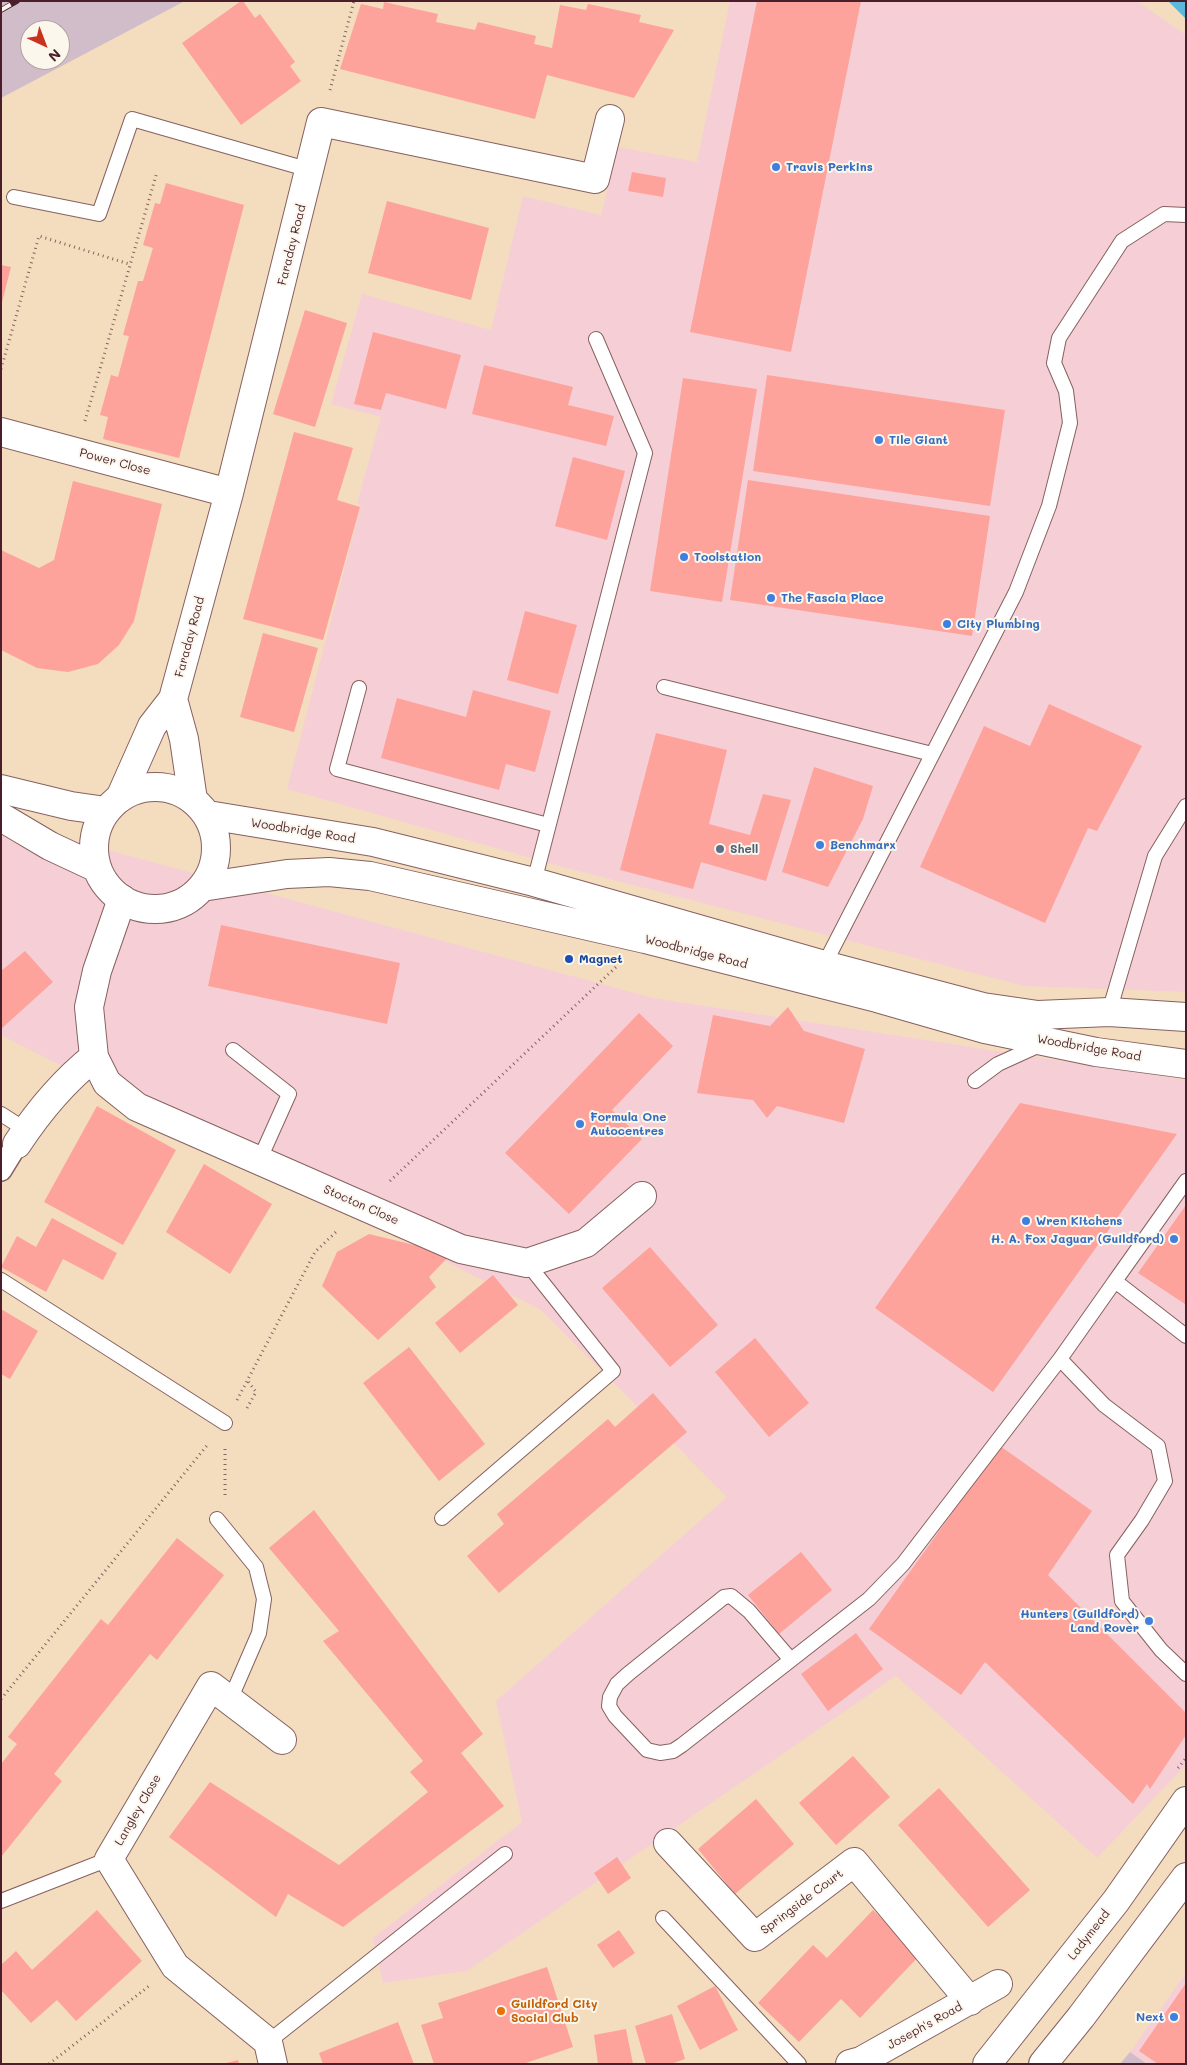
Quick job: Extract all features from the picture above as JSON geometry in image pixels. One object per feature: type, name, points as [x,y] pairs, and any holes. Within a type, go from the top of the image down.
[{"type":"street","points":[[321,122],[595,179],[610,119]]},
{"type":"street","name":"Faraday Road","points":[[113,804],[152,726],[173,699],[229,493],[321,122]]},
{"type":"street","name":"Power Close","points":[[1,432],[229,493]]},
{"type":"street","points":[[173,699],[201,808]]},
{"type":"street","name":"Woodbridge Road","points":[[1,789],[71,806],[113,804],[136,791],[155,789],[176,790],[201,808],[374,842],[534,882],[824,965],[992,1008],[1038,1015],[1109,1012],[1186,1017]]},
{"type":"street","name":"Woodbridge Road","points":[[113,804],[98,828],[96,835],[94,848],[97,868],[107,886],[122,899],[138,906],[156,909],[173,906],[189,899],[202,887],[212,871],[217,852],[215,833],[201,808]]},
{"type":"street","points":[[1,817],[50,846],[97,868]]},
{"type":"street","name":"Woodbridge Road","points":[[202,887],[287,874],[329,872],[370,876],[645,939],[867,996],[985,1029],[1096,1052],[1186,1064]]},
{"type":"street","name":"Stocton Close","points":[[122,899],[97,971],[89,1007],[94,1057],[107,1083],[137,1107],[461,1249],[527,1263]]},
{"type":"street","points":[[1,1170],[22,1137],[74,1073],[94,1057]]},
{"type":"street","points":[[527,1263],[586,1243],[642,1196]]},
{"type":"street","name":"Langley Close","points":[[271,2053],[175,1966],[109,1859],[211,1686],[282,1740]]},
{"type":"street","name":"Ladymead","points":[[987,2064],[1116,1901],[1186,1801]]},
{"type":"street","name":"Springside Court","points":[[668,1843],[755,1938],[854,1862],[970,2001]]},
{"type":"street","points":[[1043,2064],[1186,1878]]},
{"type":"street","name":"Joseph's Road","points":[[858,2063],[998,1984]]},
{"type":"lane","points":[[14,197],[99,214],[132,119],[310,170]]},
{"type":"lane","points":[[824,965],[1016,592],[1050,506],[1070,423],[1066,391],[1054,362],[1059,338],[1122,241],[1164,214],[1186,215]]},
{"type":"lane","points":[[534,882],[645,454],[596,339]]},
{"type":"lane","points":[[664,687],[932,754]]},
{"type":"lane","points":[[359,688],[337,770],[548,824]]},
{"type":"lane","points":[[1109,1012],[1154,856],[1186,806]]},
{"type":"lane","points":[[975,1081],[998,1064],[1048,1042]]},
{"type":"lane","points":[[233,1050],[289,1094],[259,1161]]},
{"type":"lane","points":[[1,1114],[22,1137]]},
{"type":"lane","points":[[791,1660],[749,1611],[731,1596],[724,1597],[617,1684],[610,1697],[609,1706],[615,1716],[647,1750],[660,1753],[673,1751],[791,1660],[869,1599],[902,1564],[1060,1359],[1186,1181]]},
{"type":"lane","points":[[442,1518],[613,1371],[527,1263]]},
{"type":"lane","points":[[1,1280],[225,1423]]},
{"type":"lane","points":[[1115,1281],[1186,1336]]},
{"type":"lane","points":[[1060,1359],[1104,1405],[1158,1446],[1165,1481],[1118,1555],[1122,1601],[1161,1650],[1186,1674]]},
{"type":"lane","points":[[217,1519],[256,1567],[264,1599],[259,1633],[230,1700]]},
{"type":"lane","points":[[271,2053],[506,1854]]},
{"type":"lane","points":[[1,1901],[109,1859]]},
{"type":"lane","points":[[663,1918],[800,2064]]},
{"type":"path","points":[[321,122],[354,1]]},
{"type":"path","points":[[76,452],[157,172]]},
{"type":"path","points":[[1,369],[39,236],[130,264]]},
{"type":"path","points":[[1,1699],[225,1423],[315,1252],[645,939]]},
{"type":"path","points":[[217,1519],[225,1513],[225,1423]]},
{"type":"path","points":[[48,2064],[175,1966]]},
{"type":"shaded area","points":[[1,1],[185,1],[70,62],[70,20],[20,20],[20,70],[54,70],[1,98]]},
{"type":"shaded area","points":[[730,1],[1137,1],[1186,35],[1186,992],[1024,986],[559,866],[287,789],[361,505],[357,504],[381,417],[331,404],[362,294],[491,330],[523,196],[601,215],[618,147],[697,162]]},
{"type":"shaded area","points":[[1,821],[653,998],[1186,1080],[1186,1765],[1097,1858],[896,1676],[467,1971],[383,1983],[373,1938],[522,1822],[496,1701],[727,1497],[541,1310],[1,1035]]},
{"type":"shaded area","name":"Next","points":[[1186,1973],[1186,2064],[1147,2064],[1130,2052]]},
{"type":"shaded area","points":[[1130,2052],[1147,2064],[1120,2064]]},
{"type":"water","points":[[1168,1],[1186,1],[1186,19]]},
{"type":"building","points":[[243,1],[255,18],[260,14],[295,62],[290,66],[301,81],[241,125],[182,43]]},
{"type":"building","name":"Travis Perkins","points":[[757,1],[861,1],[791,352],[690,332]]},
{"type":"building","points":[[384,2],[438,14],[436,22],[475,30],[478,22],[536,36],[534,44],[552,48],[560,5],[586,10],[588,4],[641,15],[639,22],[674,30],[634,98],[547,75],[535,119],[340,69],[361,4],[383,9]]},
{"type":"building","points":[[632,172],[666,178],[663,197],[628,191]]},
{"type":"building","points":[[166,183],[244,205],[179,458],[103,439],[108,417],[100,415],[111,375],[118,377],[129,336],[123,335],[138,281],[143,281],[153,248],[143,245],[155,203],[160,204]]},
{"type":"building","points":[[387,201],[489,228],[471,300],[368,273]]},
{"type":"building","points":[[1,265],[11,267],[2,302],[1,302]]},
{"type":"building","points":[[305,310],[347,323],[315,427],[273,414]]},
{"type":"building","points":[[373,332],[461,355],[446,409],[386,393],[381,410],[354,404]]},
{"type":"building","points":[[484,365],[573,387],[568,405],[614,416],[606,446],[472,414]]},
{"type":"building","name":"Tile Giant","points":[[767,375],[1005,410],[990,506],[753,471]]},
{"type":"building","points":[[683,378],[757,389],[722,602],[650,591]]},
{"type":"building","points":[[294,432],[353,448],[337,500],[360,507],[323,640],[243,619]]},
{"type":"building","points":[[573,457],[625,471],[607,540],[555,526]]},
{"type":"building","points":[[748,480],[990,516],[972,636],[730,600]]},
{"type":"building","points":[[73,481],[162,504],[134,621],[119,645],[98,664],[68,672],[37,668],[1,650],[1,550],[39,568],[54,560]]},
{"type":"building","points":[[525,611],[577,625],[558,694],[507,680]]},
{"type":"building","points":[[263,633],[318,648],[294,732],[240,717]]},
{"type":"building","points":[[473,690],[551,711],[535,772],[506,764],[499,790],[381,758],[397,698],[466,717]]},
{"type":"building","points":[[1049,704],[1142,746],[1097,831],[1088,828],[1045,923],[920,867],[984,726],[1030,746]]},
{"type":"building","points":[[656,733],[727,750],[709,824],[750,835],[763,794],[791,800],[766,881],[701,862],[693,889],[620,870]]},
{"type":"building","name":"Benchmarx","points":[[814,767],[873,786],[863,819],[828,887],[782,872]]},
{"type":"building","points":[[221,925],[400,963],[387,1024],[208,986]]},
{"type":"building","points":[[25,951],[53,982],[1,1029],[1,971]]},
{"type":"building","points":[[788,1007],[804,1031],[865,1049],[844,1123],[777,1106],[767,1118],[753,1100],[697,1093],[713,1015],[770,1026]]},
{"type":"building","name":"Formula One Autocentres","points":[[639,1013],[673,1046],[612,1110],[642,1139],[569,1214],[505,1153]]},
{"type":"building","name":"Wren Kitchens","points":[[1020,1103],[1177,1134],[993,1392],[875,1308]]},
{"type":"building","points":[[97,1106],[176,1150],[123,1245],[44,1202]]},
{"type":"building","points":[[204,1164],[272,1204],[230,1274],[166,1232]]},
{"type":"building","name":"H. A. Fox Jaguar (Guildford)","points":[[1186,1205],[1186,1303],[1185,1304],[1138,1273]]},
{"type":"building","points":[[52,1218],[117,1253],[103,1280],[63,1259],[46,1292],[1,1267],[17,1236],[36,1247]]},
{"type":"building","points":[[369,1234],[451,1254],[429,1277],[436,1287],[378,1340],[322,1286],[337,1252]]},
{"type":"building","points":[[650,1247],[718,1325],[670,1367],[602,1288]]},
{"type":"building","points":[[493,1275],[518,1305],[460,1353],[435,1323]]},
{"type":"building","points":[[1,1309],[38,1331],[10,1379],[1,1374]]},
{"type":"building","points":[[755,1338],[809,1403],[769,1437],[715,1372]]},
{"type":"building","points":[[409,1347],[485,1444],[439,1481],[363,1383]]},
{"type":"building","points":[[653,1393],[687,1432],[499,1593],[467,1556],[504,1524],[497,1514],[608,1419],[615,1427]]},
{"type":"building","points":[[1000,1446],[1092,1511],[1048,1575],[1186,1713],[1186,1735],[1150,1789],[1147,1784],[1133,1804],[985,1662],[961,1695],[869,1629]]},
{"type":"building","points":[[314,1510],[483,1734],[461,1753],[504,1806],[343,1927],[288,1894],[276,1917],[169,1837],[210,1782],[339,1865],[428,1792],[410,1772],[423,1761],[323,1641],[339,1631],[269,1548]]},
{"type":"building","points":[[177,1538],[224,1575],[157,1660],[150,1654],[54,1774],[62,1781],[1,1857],[1,1764],[17,1744],[8,1737],[101,1619],[108,1625]]},
{"type":"building","points":[[801,1552],[832,1590],[779,1634],[748,1595]]},
{"type":"building","points":[[856,1633],[883,1669],[828,1711],[801,1674]]},
{"type":"building","points":[[853,1756],[890,1797],[836,1845],[799,1803]]},
{"type":"building","points":[[939,1788],[1030,1890],[988,1927],[898,1825]]},
{"type":"building","points":[[756,1799],[794,1844],[735,1894],[698,1849]]},
{"type":"building","points":[[617,1857],[631,1878],[608,1894],[594,1873]]},
{"type":"building","points":[[97,1910],[142,1961],[76,2021],[57,2000],[31,2023],[1,1990],[1,1965],[16,1951],[32,1970]]},
{"type":"building","points":[[873,1910],[920,1955],[860,2018],[841,1999],[799,2042],[758,2003],[813,1945],[827,1958]]},
{"type":"building","points":[[619,1930],[635,1953],[613,1968],[597,1945]]},
{"type":"building","name":"Guildford City Social Club","points":[[547,1967],[573,2047],[523,2064],[434,2064],[421,2025],[443,2018],[438,2003]]},
{"type":"building","name":"Next","points":[[1186,1983],[1186,2064],[1158,2064],[1139,2051]]},
{"type":"building","points":[[715,1986],[738,2030],[700,2050],[677,2006]]},
{"type":"building","points":[[672,2014],[685,2059],[671,2064],[646,2064],[635,2026]]},
{"type":"building","points":[[398,2022],[414,2064],[323,2064],[319,2053]]},
{"type":"building","points":[[626,2029],[633,2064],[598,2064],[594,2035]]},
{"type":"building","points":[[238,2060],[239,2064],[226,2063]]},
{"type":"railway","points":[[1,10],[17,1]]},
{"type":"place","name":"Travis Perkins","points":[[776,167]]},
{"type":"place","name":"Tile Giant","points":[[879,440]]},
{"type":"place","name":"Toolstation","points":[[684,557]]},
{"type":"place","name":"The Fascia Place","points":[[771,598]]},
{"type":"place","name":"City Plumbing","points":[[947,624]]},
{"type":"place","name":"Benchmarx","points":[[820,845]]},
{"type":"place","name":"Shell","points":[[720,849]]},
{"type":"place","name":"Magnet","points":[[569,959]]},
{"type":"place","name":"Formula One Autocentres","points":[[580,1124]]},
{"type":"place","name":"Wren Kitchens","points":[[1026,1221]]},
{"type":"place","name":"H. A. Fox Jaguar (Guildford)","points":[[1174,1239]]},
{"type":"place","name":"Hunters (Guildford) Land Rover","points":[[1149,1621]]},
{"type":"place","name":"Guildford City Social Club","points":[[501,2011]]},
{"type":"place","name":"Next","points":[[1174,2017]]}]
